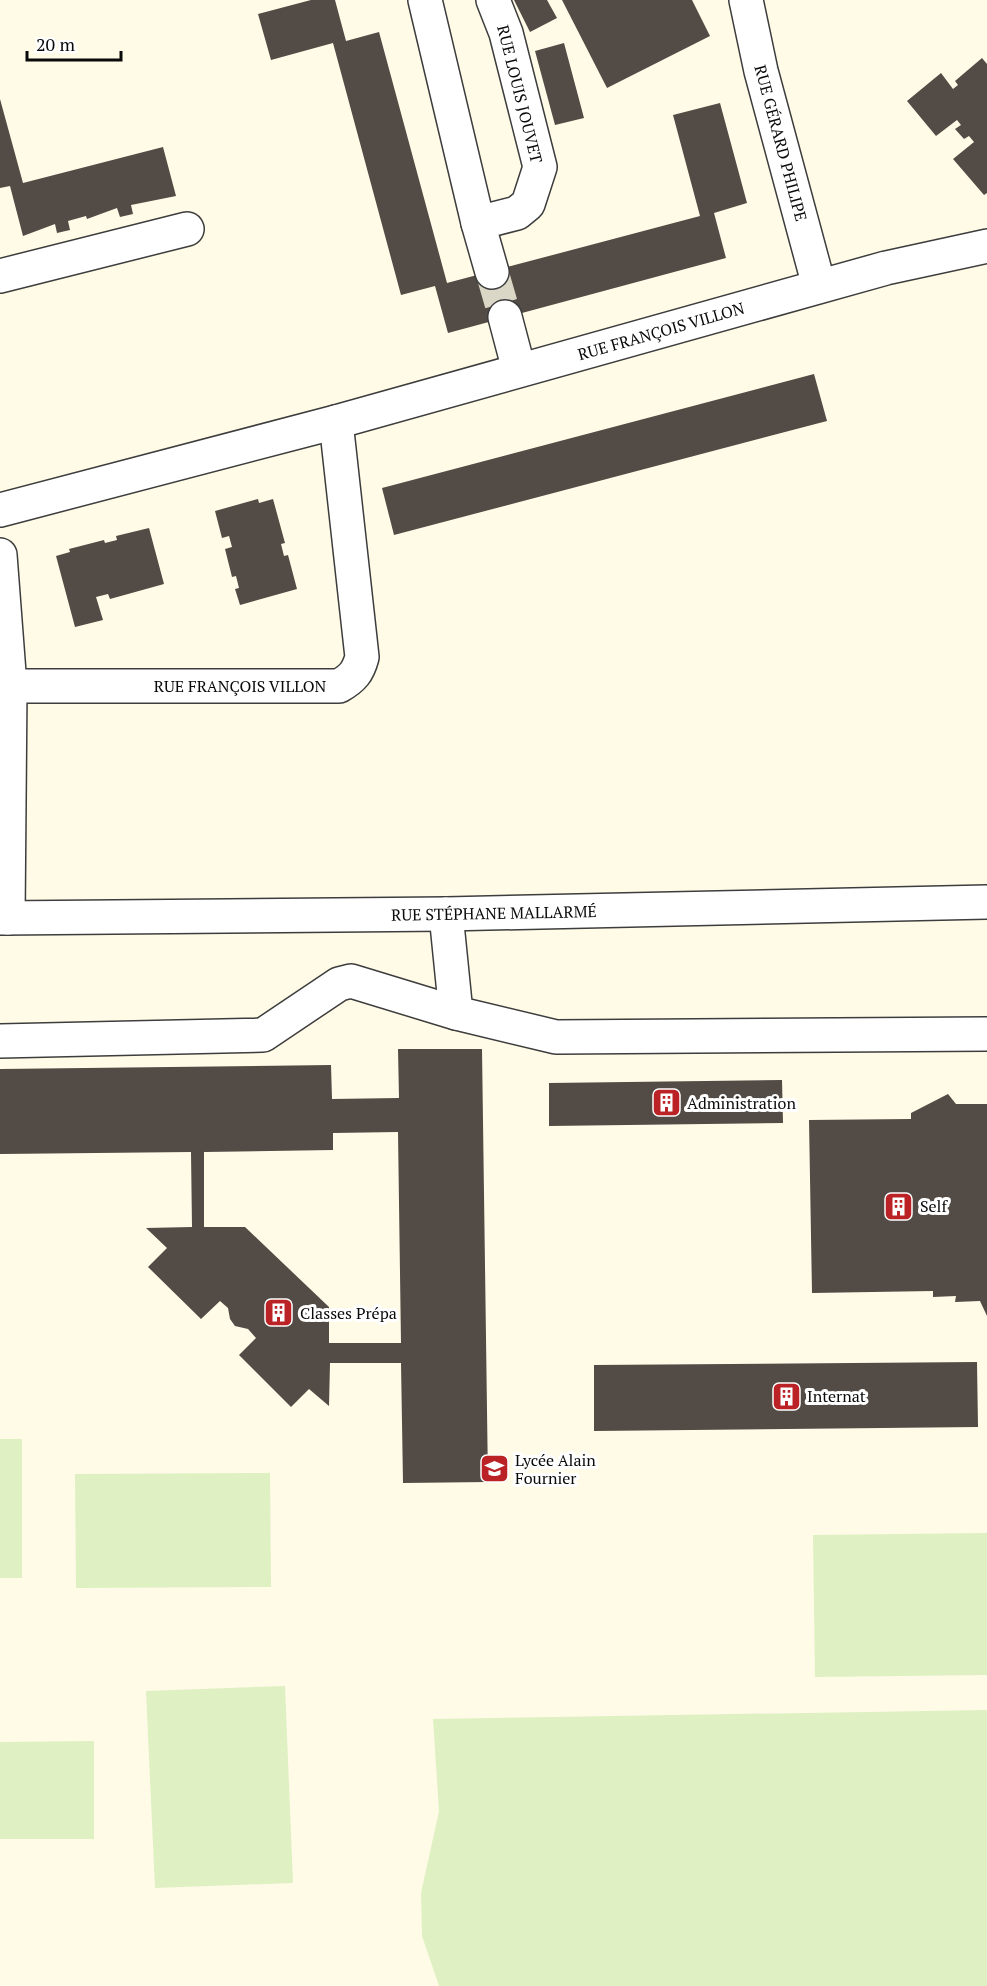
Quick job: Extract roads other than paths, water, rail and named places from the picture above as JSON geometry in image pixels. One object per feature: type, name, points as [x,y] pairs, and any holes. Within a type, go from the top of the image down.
[{"type":"street","points":[[425,0],[478,224],[492,272]]},
{"type":"street","name":"RUE LOUIS JOUVET","points":[[478,224],[516,213],[528,204],[540,167],[506,33],[493,0]]},
{"type":"street","name":"RUE GÉRARD PHILIPE","points":[[746,0],[761,71],[819,286]]},
{"type":"street","points":[[0,276],[187,229]]},
{"type":"street","name":"RUE FRANÇOIS VILLON","points":[[0,510],[336,422],[886,268],[987,246]]},
{"type":"street","points":[[505,317],[519,370]]},
{"type":"street","name":"RUE FRANÇOIS VILLON","points":[[10,686],[339,686],[351,679],[359,670],[362,657],[336,422]]},
{"type":"street","points":[[0,555],[10,686],[4,918]]},
{"type":"street","name":"RUE STÉPHANE MALLARMÉ","points":[[4,918],[446,914],[987,902]]},
{"type":"street","points":[[446,914],[456,1013]]},
{"type":"street","points":[[0,1041],[263,1035],[339,984],[351,981],[456,1013],[556,1037],[987,1034]]},
{"type":"tunnel","points":[[492,272],[505,317]]},
{"type":"place","name":"Administration","points":[[666,1103]]},
{"type":"place","name":"Self","points":[[899,1206]]},
{"type":"place","name":"Classes Prépa","points":[[279,1313]]},
{"type":"place","name":"Internat","points":[[786,1396]]},
{"type":"place","name":"Lycée Alain Fournier","points":[[494,1469]]}]
